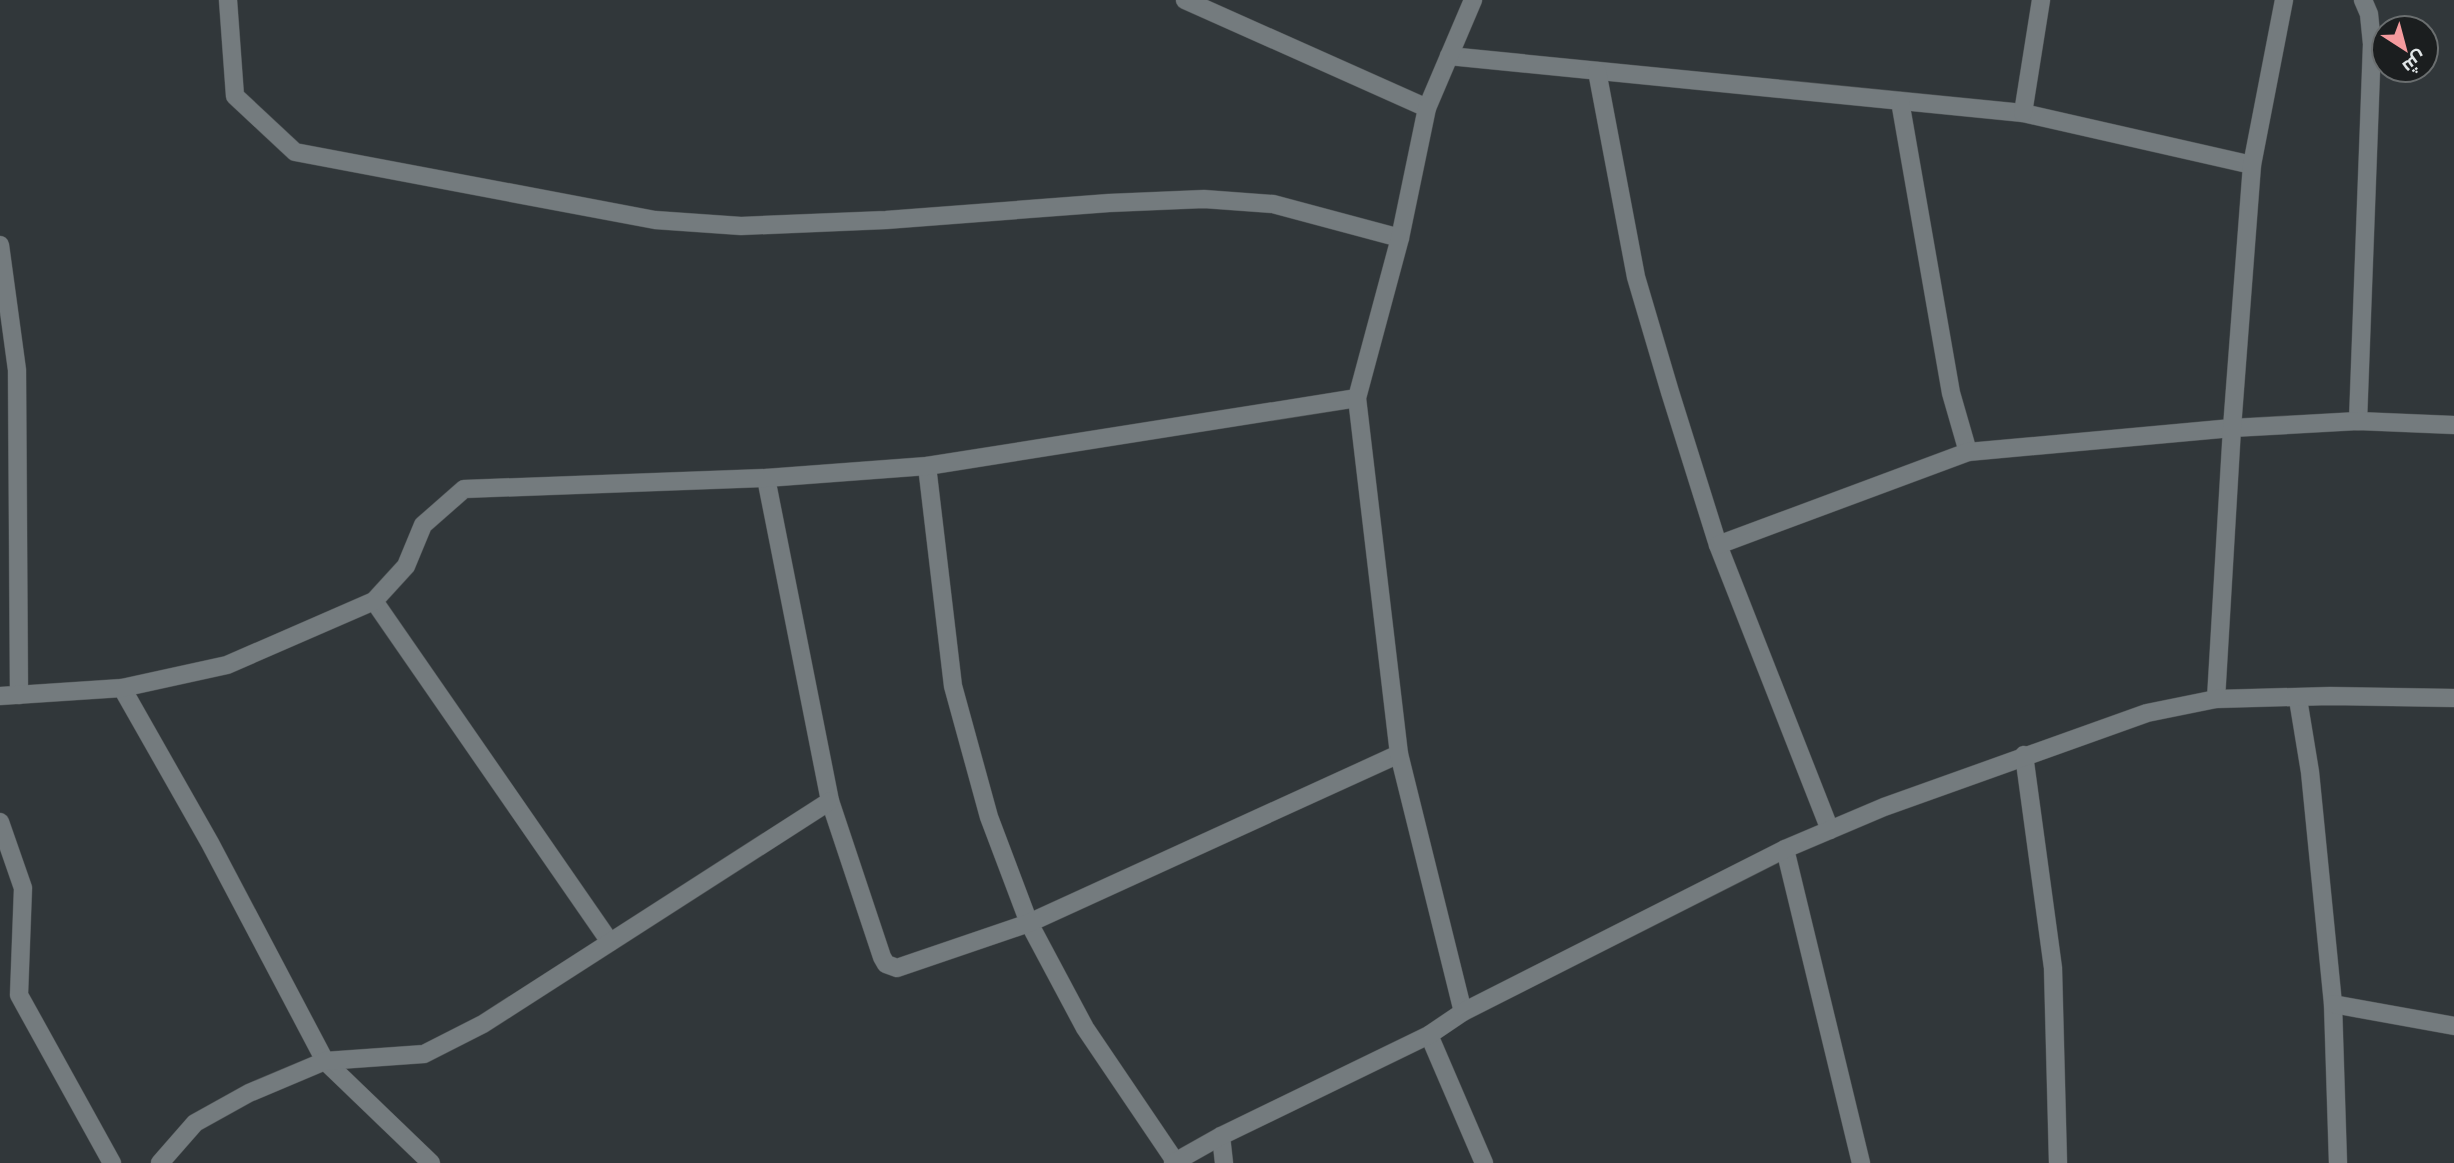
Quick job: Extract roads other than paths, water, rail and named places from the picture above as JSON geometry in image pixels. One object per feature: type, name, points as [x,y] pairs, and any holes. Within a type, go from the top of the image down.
[{"type":"street","points":[[228,0],[235,96],[295,152],[655,220],[679,222],[741,226],[886,220],[1108,203],[1204,199],[1273,204],[1400,238]]},
{"type":"street","points":[[1185,0],[1427,108]]},
{"type":"street","points":[[1463,1012],[1399,754],[1357,398],[1400,238],[1427,108],[1473,0]]},
{"type":"street","points":[[2023,113],[2041,0]]},
{"type":"street","points":[[2216,699],[2232,428],[2252,164],[2284,0]]},
{"type":"street","points":[[2358,421],[2372,44],[2369,14],[2363,0]]},
{"type":"street","points":[[1449,56],[2023,113],[2252,164]]},
{"type":"street","points":[[1597,71],[1636,277],[1718,545],[1830,830]]},
{"type":"street","points":[[1900,101],[1951,393],[1968,452]]},
{"type":"street","points":[[0,245],[17,370],[19,695]]},
{"type":"street","points":[[0,696],[122,688],[227,665],[374,601],[406,566],[423,525],[464,489],[766,478],[928,466],[1357,398]]},
{"type":"street","points":[[1718,545],[1968,452],[2232,428],[2358,421],[2454,425]]},
{"type":"street","points":[[928,466],[953,686],[989,817],[1029,923],[1085,1028],[1174,1162],[1221,1136],[1429,1035],[1463,1012],[1785,849],[1884,807],[2024,755],[2147,713],[2216,699],[2298,699],[2330,696],[2454,698]]},
{"type":"street","points":[[766,478],[830,801],[882,957],[892,967],[897,968],[1029,923],[1399,754]]},
{"type":"street","points":[[374,601],[610,942]]},
{"type":"street","points":[[122,688],[210,843],[325,1061],[432,1163]]},
{"type":"street","points":[[2298,699],[2310,772],[2333,1004],[2339,1163]]},
{"type":"street","points":[[2024,755],[2053,968],[2058,1163]]},
{"type":"street","points":[[160,1163],[195,1123],[249,1093],[325,1061],[424,1055],[484,1024],[830,801]]},
{"type":"street","points":[[0,822],[23,888],[19,996],[113,1163]]},
{"type":"street","points":[[1785,849],[1861,1163]]},
{"type":"street","points":[[2333,1004],[2454,1026]]},
{"type":"street","points":[[1429,1035],[1484,1163]]},
{"type":"street","points":[[1221,1136],[1224,1163]]}]
